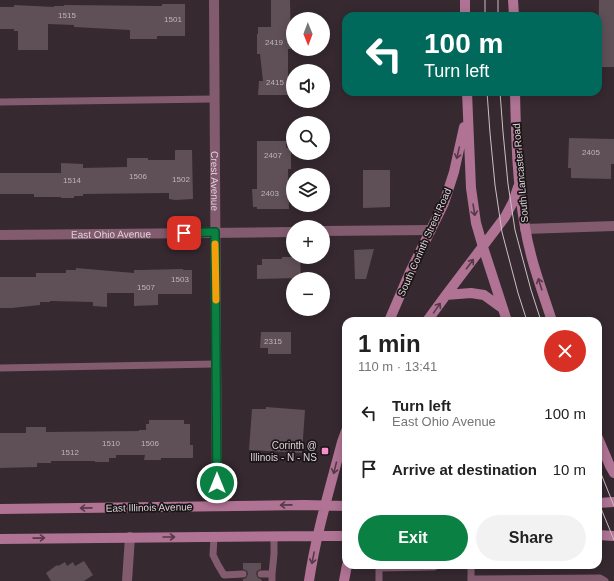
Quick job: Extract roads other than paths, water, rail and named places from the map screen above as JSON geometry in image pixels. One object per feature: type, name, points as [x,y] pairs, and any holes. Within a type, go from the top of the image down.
[{"type":"main road","points":[[465,0],[465,12]]},
{"type":"main road","points":[[513,0],[514,12]]},
{"type":"main road","points":[[467,96],[471,188],[476,223],[505,317]]},
{"type":"main road","name":"South Lancaster Road","points":[[515,96],[519,181],[525,228],[535,268],[551,317]]},
{"type":"main road","name":"South Corinth Street Road","points":[[391,317],[410,272],[444,203],[454,172],[467,115]]},
{"type":"main road","points":[[430,317],[505,217],[513,202],[519,181]]},
{"type":"main road","points":[[446,295],[471,292],[484,295],[502,308]]},
{"type":"main road","points":[[309,581],[318,536],[342,442]]},
{"type":"main road","points":[[602,447],[614,473]]},
{"type":"main road","points":[[602,503],[614,502]]},
{"type":"main road","name":"East Illinois Avenue","points":[[0,509],[342,506]]},
{"type":"main road","points":[[602,535],[614,536]]},
{"type":"main road","points":[[0,539],[342,536]]},
{"type":"main road","points":[[344,581],[346,569]]},
{"type":"street","name":"Crest Avenue","points":[[214,0],[217,506]]},
{"type":"street","points":[[525,228],[614,226]]},
{"type":"street","points":[[330,231],[431,230]]},
{"type":"street","name":"East Ohio Avenue","points":[[0,235],[286,232]]},
{"type":"street","points":[[127,581],[130,537]]},
{"type":"lane","points":[[0,102],[214,99]]},
{"type":"lane","points":[[0,368],[216,364]]},
{"type":"lane","points":[[261,574],[272,577],[274,536]]},
{"type":"lane","points":[[214,537],[213,555],[224,575],[243,574]]},
{"type":"lane","points":[[379,569],[379,581]]},
{"type":"lane","points":[[471,569],[471,580],[600,578],[605,581]]},
{"type":"tram line","points":[[485,0],[485,12]]},
{"type":"tram line","points":[[498,0],[498,12]]},
{"type":"tram line","points":[[487,96],[495,185],[502,232],[526,317]]},
{"type":"tram line","points":[[500,96],[508,184],[515,230],[540,317]]},
{"type":"tram line","points":[[602,476],[614,506]]},
{"type":"tram line","points":[[602,511],[614,540]]},
{"type":"place","name":"Corinth @ Illinois - N - NS","points":[[325,451]]}]
